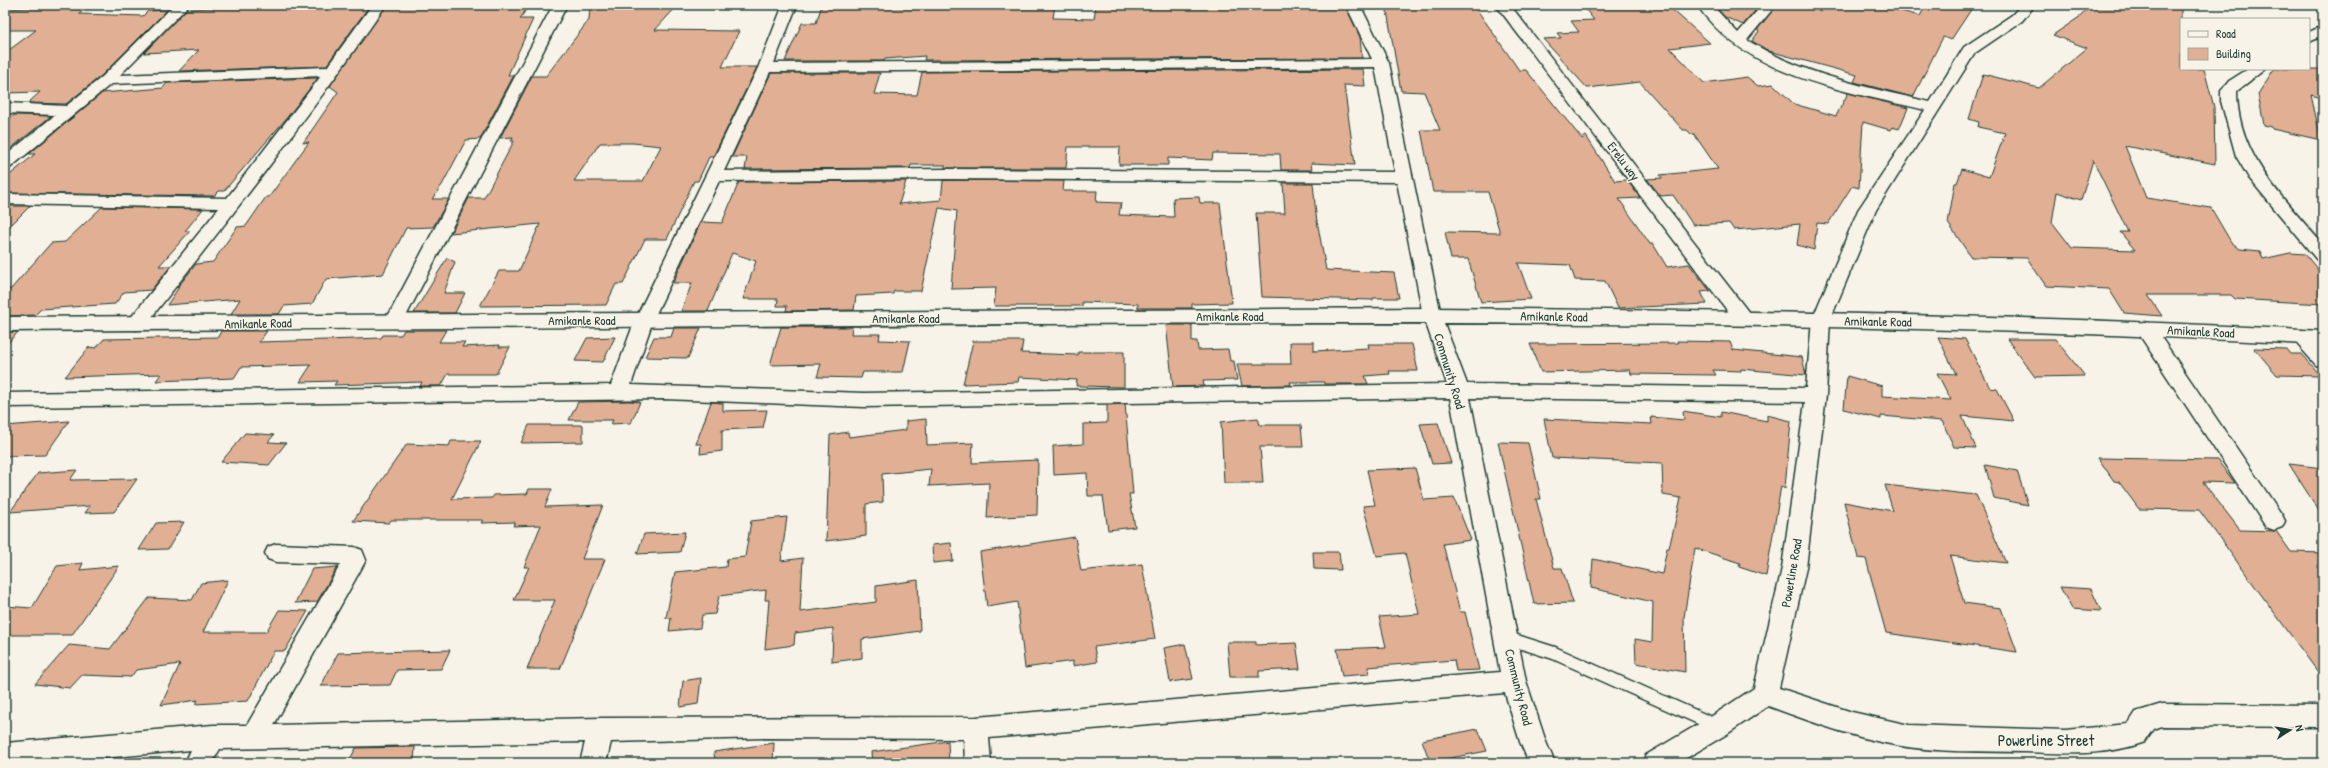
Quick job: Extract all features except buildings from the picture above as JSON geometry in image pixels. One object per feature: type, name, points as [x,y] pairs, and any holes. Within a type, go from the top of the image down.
[{"type":"street","points":[[5,164],[107,80],[182,5]]},
{"type":"street","points":[[136,324],[234,203],[333,71],[379,5]]},
{"type":"street","points":[[394,322],[560,5]]},
{"type":"street","points":[[619,392],[644,320],[765,68],[790,5]]},
{"type":"street","name":"Community Road","points":[[1353,5],[1382,63],[1432,315],[1459,391],[1514,680],[1533,742],[1542,763]]},
{"type":"street","name":"Erelu way","points":[[1503,5],[1570,90],[1743,318]]},
{"type":"street","points":[[1704,5],[1739,41],[1767,58],[1799,70],[1934,108]]},
{"type":"street","points":[[1739,41],[1769,5]]},
{"type":"street","name":"Powerline Road","points":[[1766,694],[1794,568],[1816,395],[1821,320],[1867,210],[1934,108],[1969,50],[2016,18],[2028,5]]},
{"type":"street","points":[[2310,37],[2322,30]]},
{"type":"street","points":[[765,68],[1382,63]]},
{"type":"street","points":[[2256,70],[2234,84],[2228,91],[2229,101],[2244,156],[2255,174],[2323,256]]},
{"type":"street","points":[[107,80],[333,71]]},
{"type":"street","points":[[5,108],[70,111]]},
{"type":"street","points":[[713,176],[946,174],[1404,177]]},
{"type":"street","points":[[5,199],[234,203]]},
{"type":"street","name":"Amikanle Road","points":[[5,324],[1432,315],[1743,318],[2145,328],[2323,338]]},
{"type":"street","points":[[2145,328],[2214,428],[2274,521]]},
{"type":"street","points":[[2301,336],[2323,360]]},
{"type":"street","points":[[5,400],[619,392],[864,400],[1459,391],[1816,395]]},
{"type":"street","points":[[254,737],[355,560],[354,556],[348,555],[276,553]]},
{"type":"street","points":[[5,755],[213,737],[764,727],[976,728],[1378,695],[1514,680]]},
{"type":"street","points":[[1655,763],[1718,726],[1766,694]]},
{"type":"street","name":"Powerline Street","points":[[1766,694],[1828,716],[1883,732],[1952,739],[2078,742],[2112,740],[2136,734],[2145,720],[2162,714],[2323,716]]},
{"type":"street","points":[[976,728],[978,763]]},
{"type":"street","points":[[593,763],[601,729]]},
{"type":"street","points":[[198,763],[213,737]]},
{"type":"lane","points":[[1507,638],[1554,653],[1718,726]]}]
